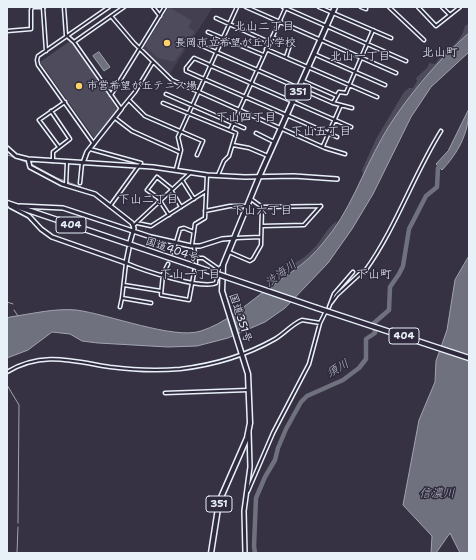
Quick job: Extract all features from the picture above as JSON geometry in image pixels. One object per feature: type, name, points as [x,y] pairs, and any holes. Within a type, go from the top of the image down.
[{"type":"highway","name":"国道351号","points":[[211,553],[219,502],[249,432],[250,390],[248,374],[224,300],[221,283],[223,265],[259,176],[335,7]]},
{"type":"highway","name":"国道404号","points":[[7,203],[469,358]]},
{"type":"street","points":[[7,31],[31,29],[32,8],[44,7],[46,51]]},
{"type":"street","points":[[64,7],[65,33],[74,42],[121,109]]},
{"type":"street","points":[[94,144],[37,64],[37,57],[109,7]]},
{"type":"street","points":[[74,42],[124,7]]},
{"type":"street","points":[[153,7],[160,16]]},
{"type":"street","points":[[111,95],[165,7]]},
{"type":"street","points":[[176,169],[181,147],[178,137],[237,7]]},
{"type":"street","points":[[246,7],[396,73]]},
{"type":"street","points":[[230,130],[285,7],[406,61]]},
{"type":"street","points":[[319,7],[391,38]]},
{"type":"street","points":[[361,7],[366,9]]},
{"type":"street","points":[[389,7],[424,40]]},
{"type":"street","points":[[418,7],[436,26],[460,7]]},
{"type":"street","points":[[442,7],[450,14]]},
{"type":"street","points":[[111,16],[139,48],[172,80],[281,129],[345,154]]},
{"type":"street","points":[[216,18],[269,42]]},
{"type":"street","points":[[333,103],[339,92],[346,93],[373,30]]},
{"type":"street","points":[[208,32],[263,55]]},
{"type":"street","points":[[272,37],[290,45],[286,57]]},
{"type":"street","points":[[200,45],[333,103],[352,108]]},
{"type":"street","points":[[266,49],[377,97]]},
{"type":"street","points":[[314,54],[385,85]]},
{"type":"street","points":[[336,137],[186,71],[186,68],[194,58],[351,127]]},
{"type":"street","points":[[80,183],[82,163],[90,149],[129,100],[153,62]]},
{"type":"street","points":[[302,81],[337,96]]},
{"type":"street","points":[[166,94],[244,128]]},
{"type":"street","points":[[129,100],[145,116],[203,141],[197,154]]},
{"type":"street","points":[[59,147],[39,120],[65,102]]},
{"type":"street","points":[[163,103],[236,133],[233,145],[218,175]]},
{"type":"street","points":[[323,146],[341,105]]},
{"type":"street","points":[[51,111],[70,140],[53,152],[52,161]]},
{"type":"street","points":[[115,118],[132,131],[179,152]]},
{"type":"street","points":[[331,303],[340,292],[363,271],[365,271],[376,255],[401,210],[425,158],[441,131]]},
{"type":"street","points":[[256,134],[275,142]]},
{"type":"street","points":[[233,145],[249,148],[269,156]]},
{"type":"street","points":[[7,148],[16,156],[28,160],[176,169],[190,173],[207,175],[294,176],[337,179]]},
{"type":"street","points":[[90,149],[141,163],[140,166]]},
{"type":"street","points":[[28,160],[30,166],[66,185],[90,191],[135,224],[151,226],[206,191]]},
{"type":"street","points":[[66,185],[67,162]]},
{"type":"street","points":[[110,206],[140,166]]},
{"type":"street","points":[[130,242],[135,224],[190,173]]},
{"type":"street","points":[[168,264],[163,274],[161,291],[162,296],[187,301],[190,299],[196,258],[192,246],[195,224],[204,219],[207,175]]},
{"type":"street","points":[[169,215],[160,201],[147,190],[157,177],[172,190],[182,207]]},
{"type":"street","points":[[182,180],[194,199]]},
{"type":"street","points":[[250,198],[262,207],[321,206],[304,225],[262,226]]},
{"type":"street","points":[[7,203],[26,207],[50,206],[63,208],[107,224],[176,244],[192,246],[222,239],[261,237]]},
{"type":"street","points":[[7,203],[29,216],[41,229],[52,237],[126,263],[193,283],[216,283],[219,269],[223,265]]},
{"type":"street","points":[[205,211],[230,206],[248,206]]},
{"type":"street","points":[[229,252],[252,260],[261,245],[262,207]]},
{"type":"street","points":[[173,252],[180,229],[184,228],[194,232]]},
{"type":"street","points":[[120,307],[129,248]]},
{"type":"street","points":[[196,258],[203,258],[219,269]]},
{"type":"street","points":[[329,307],[334,294],[353,272]]},
{"type":"street","points":[[124,285],[161,291]]},
{"type":"street","points":[[122,298],[151,303]]},
{"type":"street","points":[[246,494],[274,433],[309,364],[320,324],[326,313]]},
{"type":"street","points":[[7,372],[25,364],[43,359],[66,360],[127,369],[167,370],[203,365],[242,354],[277,338],[300,321],[320,324]]},
{"type":"street","points":[[165,393],[250,390]]},
{"type":"street","points":[[245,553],[244,518],[250,458],[249,432]]},
{"type":"shaded area","name":"長岡市立希望が丘小学校","points":[[166,7],[213,7],[169,75],[141,47]]},
{"type":"shaded area","name":"長岡市立希望が丘小学校","points":[[169,7],[192,21],[188,27],[195,32],[174,62],[158,58],[145,46]]},
{"type":"shaded area","points":[[469,23],[469,33],[455,44],[419,85],[382,137],[361,182],[359,182],[363,175],[362,170],[376,139],[404,92],[409,88],[413,88],[417,81],[416,78],[428,67],[429,63],[435,64],[446,49],[449,49],[457,42],[463,33],[465,26]]},
{"type":"shaded area","name":"市営希望が丘テニス場","points":[[70,41],[118,110],[118,112],[95,139],[40,62]]},
{"type":"shaded area","points":[[337,221],[335,228],[326,241],[307,260],[295,269],[292,265],[305,257],[319,243],[330,227]]},
{"type":"water","points":[[469,33],[469,52],[431,87],[411,117],[373,194],[352,229],[328,263],[285,308],[265,322],[228,338],[197,346],[168,347],[98,343],[82,341],[70,334],[52,332],[28,350],[7,358],[7,318],[10,317],[51,311],[76,310],[158,329],[189,333],[209,328],[225,320],[241,309],[302,264],[317,251],[341,218],[382,138],[399,111],[433,68]]},
{"type":"water","points":[[99,52],[110,67],[104,71],[93,56]]},
{"type":"water","points":[[469,109],[467,126],[462,142],[453,157],[442,170],[436,164],[448,151]]},
{"type":"water","name":"信濃川","points":[[469,256],[469,553],[460,553],[450,533],[436,553],[431,553],[432,536],[403,505],[419,420],[435,382],[436,361],[447,330],[455,280]]},
{"type":"waterway","points":[[7,156],[8,155],[28,163]]},
{"type":"waterway","name":"須川","points":[[255,553],[256,498],[265,477],[275,460],[286,429],[301,402],[307,396],[343,380],[359,368],[366,359],[366,339],[375,333],[374,323],[389,310],[390,287],[403,266],[409,229],[426,196],[437,187],[438,168],[443,162]]},
{"type":"waterway","points":[[31,164],[57,178],[81,187]]},
{"type":"waterway","points":[[7,302],[13,304]]},
{"type":"waterway","points":[[14,310],[18,316]]},
{"type":"waterway","points":[[7,385],[19,405],[18,523]]},
{"type":"waterway","points":[[17,553],[18,527]]},
{"type":"tunnel","points":[[168,264],[173,252]]},
{"type":"place","name":"長岡市立希望が丘小学校","points":[[167,43]]},
{"type":"place","name":"市営希望が丘テニス場","points":[[79,86]]},
{"type":"district","name":"北山二丁目","points":[[264,27]]},
{"type":"district","name":"北山町","points":[[440,53]]},
{"type":"district","name":"北山一丁目","points":[[360,57]]},
{"type":"district","name":"下山四丁目","points":[[246,118]]},
{"type":"district","name":"下山五丁目","points":[[321,132]]},
{"type":"district","name":"下山二丁目","points":[[148,200]]},
{"type":"district","name":"下山六丁目","points":[[262,211]]},
{"type":"district","name":"下山一丁目","points":[[190,275]]},
{"type":"district","name":"下山町","points":[[374,275]]},
{"type":"water label","name":"渋海川","points":[[281,274]]}]
